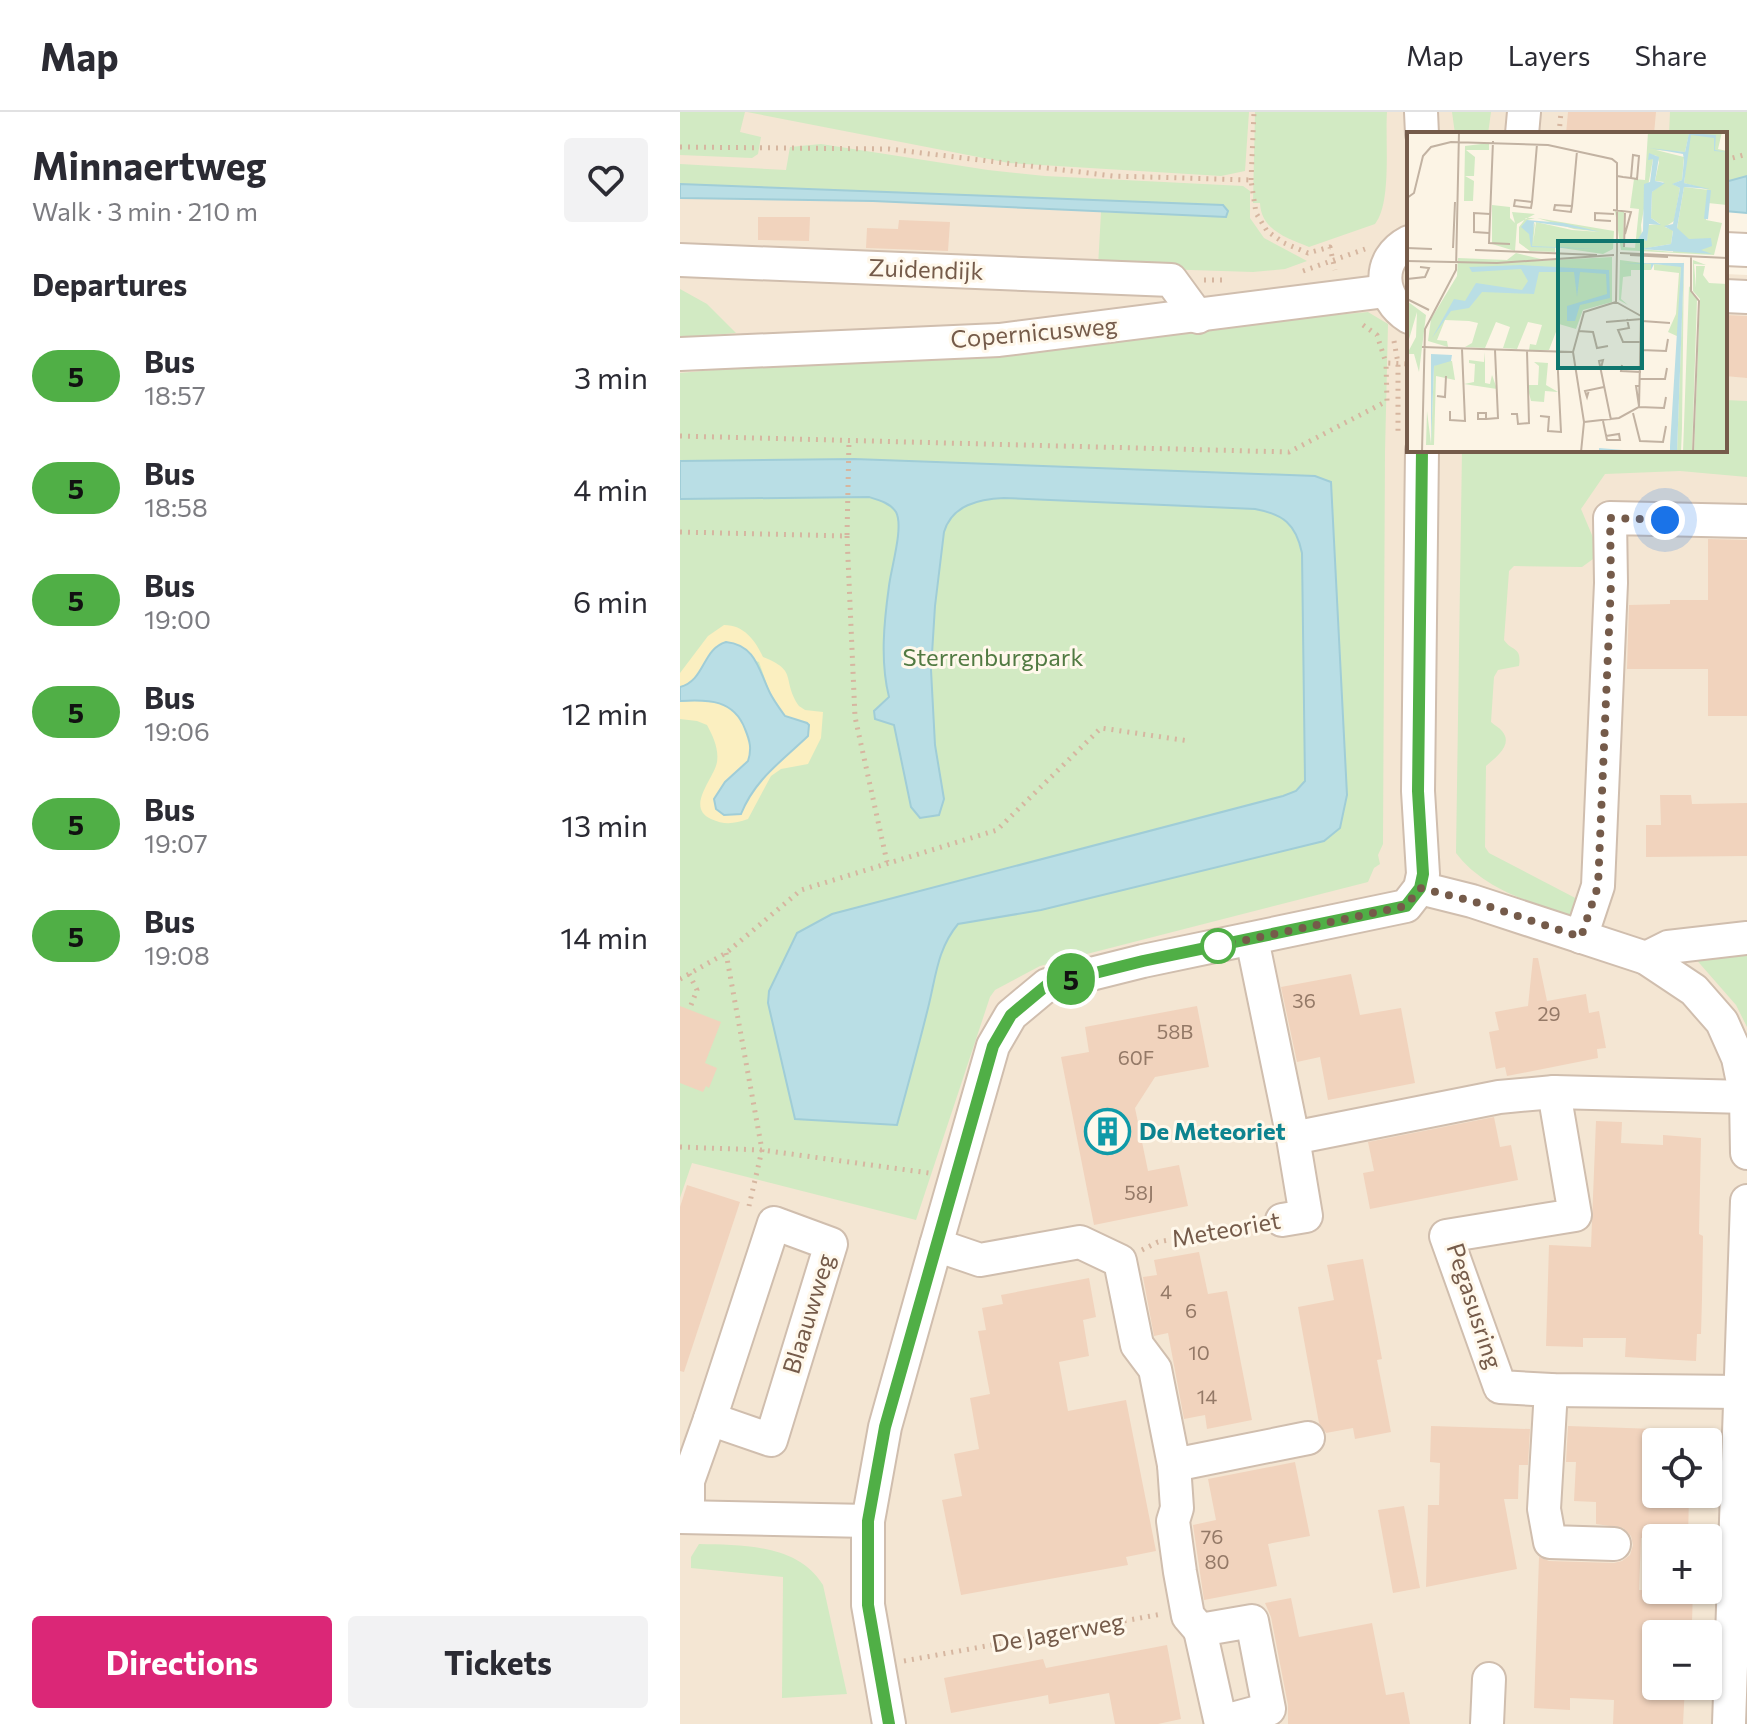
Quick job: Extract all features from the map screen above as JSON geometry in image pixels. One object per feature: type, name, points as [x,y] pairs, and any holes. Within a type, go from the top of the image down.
[{"type":"street","points":[[1421,112],[1422,132]]},
{"type":"street","points":[[1522,132],[1524,112]]},
{"type":"street","points":[[1402,247],[1386,267],[1386,291],[1399,310],[1407,316]]},
{"type":"street","points":[[1727,249],[1747,250]]},
{"type":"street","name":"Zuidendijk","points":[[680,260],[1171,280]]},
{"type":"street","points":[[1171,280],[1198,317]]},
{"type":"street","name":"Copernicusweg","points":[[680,354],[999,340],[1386,291]]},
{"type":"street","points":[[1727,296],[1747,297]]},
{"type":"street","points":[[889,1724],[868,1605],[868,1521],[885,1427],[936,1245],[993,1046],[1011,1015],[1047,985],[1143,961],[1406,906],[1420,888],[1423,874],[1418,791],[1422,452]]},
{"type":"street","points":[[1581,937],[1598,886],[1611,583],[1610,518],[1747,521]]},
{"type":"street","points":[[1252,939],[1293,1138],[1499,1097],[1554,1092],[1746,1124],[1738,1058],[1722,1022],[1694,990],[1646,958],[1472,901],[1420,888]]},
{"type":"street","points":[[1646,958],[1668,947],[1747,938]]},
{"type":"street","name":"Pegasusring","points":[[1554,1092],[1575,1215],[1446,1236],[1500,1387],[1741,1392]]},
{"type":"street","name":"Meteoriet","points":[[1282,1220],[1306,1216],[1293,1138]]},
{"type":"street","points":[[1729,1724],[1742,1485],[1741,1392],[1747,1201]]},
{"type":"street","points":[[774,1223],[688,1481],[684,1517],[868,1521]]},
{"type":"street","name":"Blaauwweg","points":[[710,1419],[771,1440],[831,1244],[774,1223]]},
{"type":"street","points":[[936,1245],[980,1260],[1080,1242],[1120,1261],[1137,1345],[1155,1369],[1174,1465],[1177,1508],[1173,1521],[1193,1620],[1221,1723],[1269,1709],[1252,1621],[1193,1620]]},
{"type":"street","points":[[1551,1390],[1544,1509],[1550,1542],[1614,1544]]},
{"type":"street","points":[[1174,1465],[1308,1438]]},
{"type":"street","points":[[1487,1724],[1489,1679]]},
{"type":"path","points":[[680,436],[1289,452],[1387,401],[1386,363],[1381,345],[1371,328],[1359,322],[1344,324],[1330,247],[1308,253],[1284,243],[1267,231],[1256,213],[1251,180],[1254,112]]},
{"type":"path","points":[[1559,132],[1561,112]]},
{"type":"path","points":[[680,147],[889,149],[1113,176],[1251,180]]},
{"type":"path","points":[[1727,159],[1747,154]]},
{"type":"path","points":[[1292,275],[1370,247],[1402,247]]},
{"type":"path","points":[[1171,280],[1230,280]]},
{"type":"path","points":[[1386,363],[1407,364]]},
{"type":"path","points":[[849,440],[847,536],[855,717],[887,862]]},
{"type":"path","points":[[680,532],[847,536]]},
{"type":"path","points":[[680,979],[726,953],[801,890],[997,830],[1101,728],[1189,741]]},
{"type":"path","points":[[726,953],[762,1150],[748,1206],[774,1223]]},
{"type":"path","points":[[689,974],[697,990],[689,1010]]},
{"type":"path","points":[[680,1147],[762,1150],[956,1177]]},
{"type":"path","name":"Meteoriet","points":[[1120,1261],[1158,1242],[1282,1220]]},
{"type":"path","name":"De Jagerweg","points":[[930,1656],[1193,1620]]},
{"type":"shaded area","points":[[680,112],[1686,112],[1684,132],[1407,132],[1407,452],[1727,452],[1727,274],[1747,275],[1747,1724],[680,1724]]},
{"type":"green space","points":[[680,112],[745,112],[740,132],[761,137],[758,154],[752,158],[680,155]]},
{"type":"green space","points":[[747,112],[1249,112],[1245,171],[1221,176],[1009,163]]},
{"type":"green space","points":[[1255,112],[1387,112],[1386,187],[1375,224],[1309,247],[1270,226],[1261,212],[1260,203],[1253,203]]},
{"type":"green space","points":[[1452,112],[1491,112],[1488,132],[1455,132]]},
{"type":"green space","points":[[1670,112],[1747,112],[1747,176],[1727,181],[1727,132],[1669,132]]},
{"type":"green space","points":[[821,144],[1045,176],[1243,186],[1250,191],[1250,218],[1264,238],[1307,261],[1285,269],[1253,272],[1098,267],[1101,212],[1225,217],[1223,205],[680,184],[680,164],[786,170],[790,147]]},
{"type":"green space","points":[[680,289],[707,304],[736,333],[680,338]]},
{"type":"green space","name":"Sterrenburgpark","points":[[1368,312],[1388,324],[1383,844],[1378,855],[1380,864],[1374,868],[1368,882],[1040,966],[995,990],[990,997],[916,1220],[692,1163],[680,1198],[680,373]]},
{"type":"green space","points":[[1727,400],[1747,401],[1747,477],[1680,471],[1605,474],[1581,509],[1600,554],[1582,567],[1514,566],[1509,571],[1504,640],[1518,652],[1520,660],[1519,666],[1498,670],[1494,677],[1491,722],[1502,731],[1506,741],[1502,751],[1486,766],[1485,847],[1489,853],[1583,902],[1571,918],[1524,900],[1480,876],[1456,853],[1462,452],[1727,452]]},
{"type":"green space","points":[[1747,956],[1747,1027],[1736,1005],[1694,957]]},
{"type":"green space","points":[[699,1544],[768,1550],[799,1561],[812,1572],[823,1585],[847,1694],[782,1698],[783,1577],[691,1568],[691,1557]]},
{"type":"sand","points":[[724,625],[743,631],[763,657],[781,667],[799,706],[805,710],[823,712],[821,738],[808,764],[781,769],[771,776],[748,819],[729,823],[711,819],[701,807],[703,792],[717,762],[716,747],[707,725],[680,719],[680,702],[704,701],[723,705],[738,716],[744,726],[749,738],[750,756],[714,799],[741,814],[761,781],[808,736],[809,725],[785,716],[770,693],[759,662],[714,648],[695,680],[680,687],[680,673],[708,636]]},
{"type":"water","points":[[1747,176],[1747,213],[1727,211],[1727,181]]},
{"type":"water","points":[[680,184],[1223,205],[1228,211],[1226,217],[873,201],[680,198]]},
{"type":"water","points":[[854,459],[1315,476],[1331,482],[1347,795],[1340,828],[1324,841],[1041,910],[958,924],[939,962],[897,1125],[795,1119],[768,1003],[769,991],[797,933],[832,914],[1296,791],[1305,781],[1302,553],[1296,535],[1287,522],[1255,509],[1004,498],[976,502],[960,510],[953,515],[944,532],[931,670],[935,745],[944,799],[939,815],[920,818],[911,807],[894,725],[875,719],[874,711],[889,697],[884,670],[884,642],[899,527],[896,512],[887,504],[869,497],[680,499],[680,461]]},
{"type":"water","points":[[726,642],[744,648],[755,660],[785,716],[809,725],[808,736],[761,781],[741,814],[724,815],[716,809],[714,799],[725,782],[748,761],[748,737],[734,712],[710,701],[680,701],[680,687],[688,684],[712,651]]},
{"type":"building","points":[[1568,112],[1656,112],[1654,132],[1566,132]]},
{"type":"building","points":[[758,217],[810,217],[809,241],[758,240]]},
{"type":"building","points":[[899,220],[950,222],[948,251],[866,248],[867,228],[898,229]]},
{"type":"building","points":[[1727,315],[1747,316],[1747,378],[1727,376]]},
{"type":"building","points":[[1708,539],[1747,540],[1747,716],[1708,716],[1708,669],[1627,669],[1629,605],[1670,604],[1670,600],[1708,600]]},
{"type":"building","points":[[1660,795],[1691,795],[1692,804],[1747,803],[1747,856],[1646,857],[1646,825],[1661,825]]},
{"type":"building","points":[[1533,958],[1538,958],[1547,1001],[1586,994],[1589,1013],[1599,1011],[1606,1048],[1597,1049],[1598,1058],[1507,1076],[1505,1067],[1496,1069],[1489,1032],[1499,1030],[1495,1012],[1528,1006]]},
{"type":"building","points":[[1351,974],[1360,1015],[1401,1008],[1415,1083],[1328,1100],[1320,1057],[1297,1062],[1281,987]]},
{"type":"building","points":[[680,1006],[721,1022],[705,1063],[717,1068],[709,1088],[706,1086],[703,1092],[680,1083]]},
{"type":"building","name":"De Meteoriet","points":[[1197,1006],[1209,1067],[1155,1077],[1135,1108],[1148,1171],[1179,1165],[1188,1206],[1094,1225],[1061,1057],[1089,1052],[1085,1027]]},
{"type":"building","points":[[1494,1117],[1500,1147],[1511,1145],[1518,1180],[1370,1209],[1363,1173],[1374,1171],[1368,1142]]},
{"type":"building","points":[[1596,1121],[1622,1122],[1621,1143],[1663,1145],[1663,1135],[1701,1138],[1699,1234],[1703,1236],[1702,1299],[1696,1361],[1625,1357],[1626,1338],[1583,1338],[1583,1347],[1546,1346],[1549,1245],[1591,1247]]},
{"type":"building","points":[[687,1185],[740,1202],[684,1372],[680,1371],[680,1207]]},
{"type":"building","points":[[1199,1252],[1208,1294],[1227,1291],[1252,1420],[1207,1429],[1205,1415],[1184,1419],[1168,1333],[1154,1336],[1143,1277],[1157,1275],[1154,1260]]},
{"type":"building","points":[[1363,1259],[1382,1359],[1377,1360],[1391,1432],[1355,1439],[1353,1428],[1326,1433],[1319,1423],[1298,1307],[1334,1300],[1327,1265]]},
{"type":"building","points":[[1089,1278],[1096,1317],[1083,1320],[1089,1356],[1059,1362],[1068,1411],[1126,1400],[1156,1551],[1126,1557],[1128,1565],[961,1595],[942,1500],[962,1496],[954,1454],[979,1449],[970,1398],[990,1394],[978,1331],[986,1330],[982,1308],[1003,1304],[1001,1295]]},
{"type":"building","points":[[1431,1426],[1530,1429],[1528,1465],[1519,1465],[1518,1499],[1504,1499],[1517,1569],[1426,1587],[1428,1505],[1439,1505],[1440,1463],[1430,1462]]},
{"type":"building","points":[[1568,1426],[1642,1429],[1642,1508],[1689,1508],[1688,1524],[1642,1524],[1639,1590],[1642,1590],[1642,1604],[1693,1604],[1692,1620],[1642,1620],[1642,1700],[1684,1700],[1683,1724],[1613,1724],[1614,1700],[1570,1698],[1570,1710],[1534,1708],[1539,1557],[1549,1561],[1614,1563],[1630,1555],[1633,1545],[1631,1536],[1623,1528],[1596,1524],[1596,1502],[1574,1501],[1576,1462],[1566,1462]]},
{"type":"building","points":[[1295,1462],[1310,1536],[1268,1544],[1277,1586],[1204,1600],[1193,1525],[1216,1520],[1208,1479]]},
{"type":"building","points":[[1404,1506],[1420,1588],[1393,1593],[1378,1510]]},
{"type":"building","points":[[1291,1598],[1299,1637],[1372,1623],[1386,1695],[1404,1692],[1410,1724],[1288,1724],[1288,1705],[1271,1617],[1265,1603]]},
{"type":"building","points":[[1167,1645],[1181,1719],[1158,1724],[1115,1724],[1109,1693],[1049,1704],[1048,1695],[951,1713],[944,1678],[1043,1659],[1046,1668]]},
{"type":"bus line","name":"5","points":[[889,1724],[868,1605],[868,1521],[885,1427],[936,1245],[993,1046],[1011,1015],[1047,985],[1143,961],[1406,906],[1420,888],[1423,874],[1418,791],[1422,452]]},
{"type":"place","name":"De Meteoriet","points":[[1108,1132]]},
{"type":"route","points":[[1218,946],[1406,906],[1420,888],[1472,901],[1581,937],[1598,886],[1611,583],[1610,518],[1665,520]]}]
